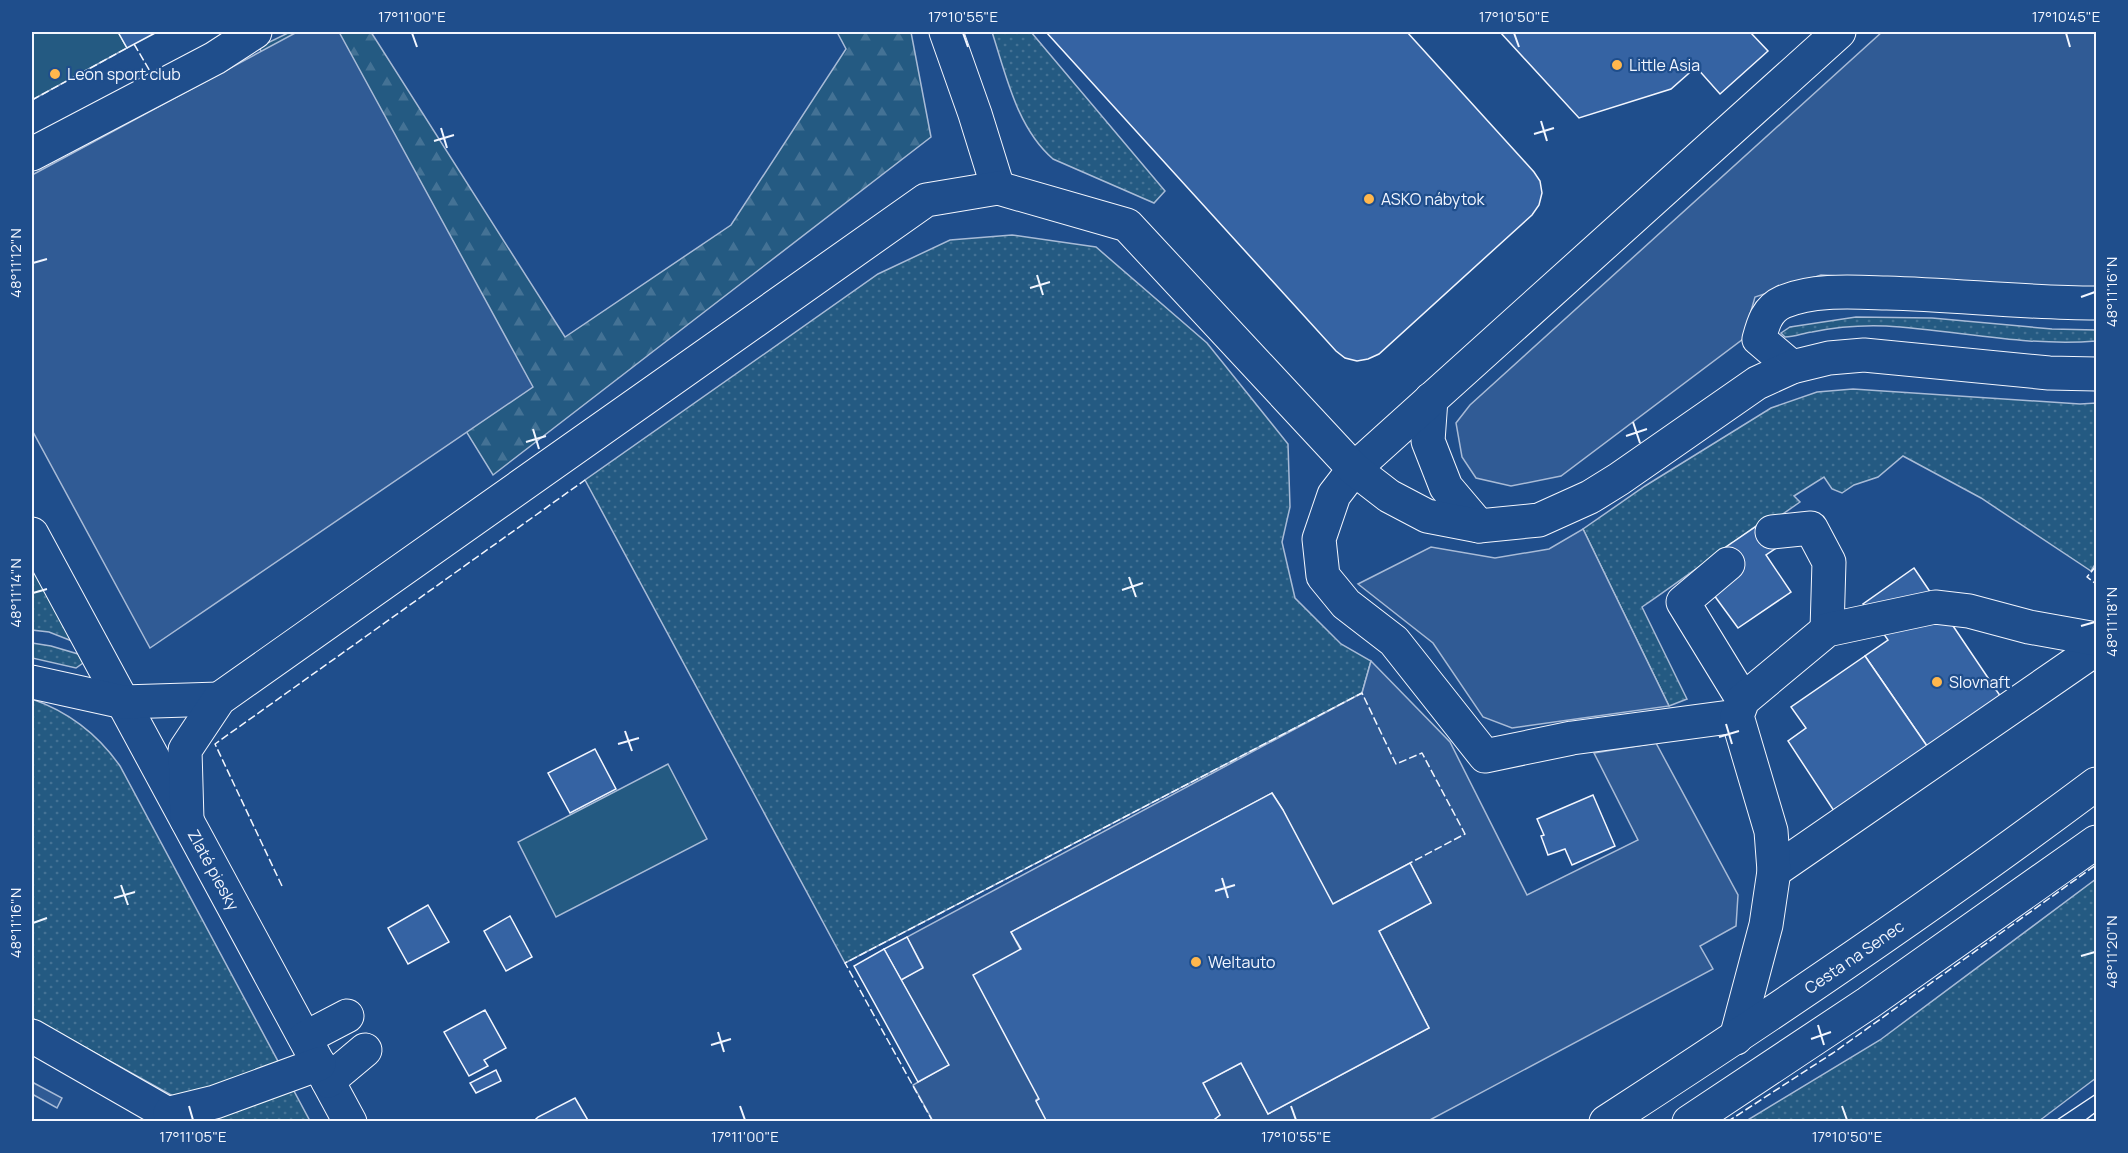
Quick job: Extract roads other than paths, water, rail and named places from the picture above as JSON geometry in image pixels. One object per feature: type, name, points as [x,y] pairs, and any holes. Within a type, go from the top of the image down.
[{"type":"main road","points":[[32,154],[216,58],[255,32]]},
{"type":"main road","points":[[946,32],[998,188]]},
{"type":"main road","points":[[1839,32],[1354,469],[1334,495],[1319,539],[1323,576],[1346,604],[1394,641],[1485,756],[1740,708],[1827,630],[1935,607],[1970,611],[2029,627],[2097,639]]},
{"type":"main road","points":[[187,820],[185,750],[219,699],[926,200],[998,188],[1127,225],[1354,469],[1389,496],[1427,516],[1479,526],[1539,520],[1590,497],[1757,383],[1792,367],[1829,358],[1864,355],[2049,373],[2097,374]]},
{"type":"main road","points":[[1792,367],[1759,339],[1766,316],[1781,303],[1800,298],[1836,292],[2097,303]]},
{"type":"main road","points":[[1431,399],[1428,441],[1446,487],[1479,526]]},
{"type":"main road","points":[[1772,532],[1811,528],[1829,562],[1827,630]]},
{"type":"main road","name":"Zlaté piesky","points":[[32,534],[350,1122]]},
{"type":"main road","points":[[1728,564],[1683,602],[1740,708],[1771,831],[1774,871],[1766,925],[1736,1038]]},
{"type":"main road","points":[[1774,871],[2097,649]]},
{"type":"main road","points":[[32,682],[123,702],[219,699]]},
{"type":"main road","name":"Cesta na Senec","points":[[1606,1122],[1736,1038],[1865,950],[2097,784]]},
{"type":"main road","points":[[1689,1122],[1868,1003],[2097,842]]},
{"type":"main road","points":[[317,1061],[347,1016]]},
{"type":"main road","points":[[32,1036],[176,1118],[317,1061],[365,1050]]},
{"type":"tram line","points":[[2054,1122],[2096,1094]]},
{"type":"tram line","points":[[2083,1122],[2096,1112]]},
{"type":"place","name":"Little Asia","points":[[1617,65]]},
{"type":"place","name":"Leon sport club","points":[[55,74]]},
{"type":"place","name":"ASKO nábytok","points":[[1369,199]]},
{"type":"place","name":"Slovnaft","points":[[1937,682]]},
{"type":"place","name":"Weltauto","points":[[1196,962]]}]
